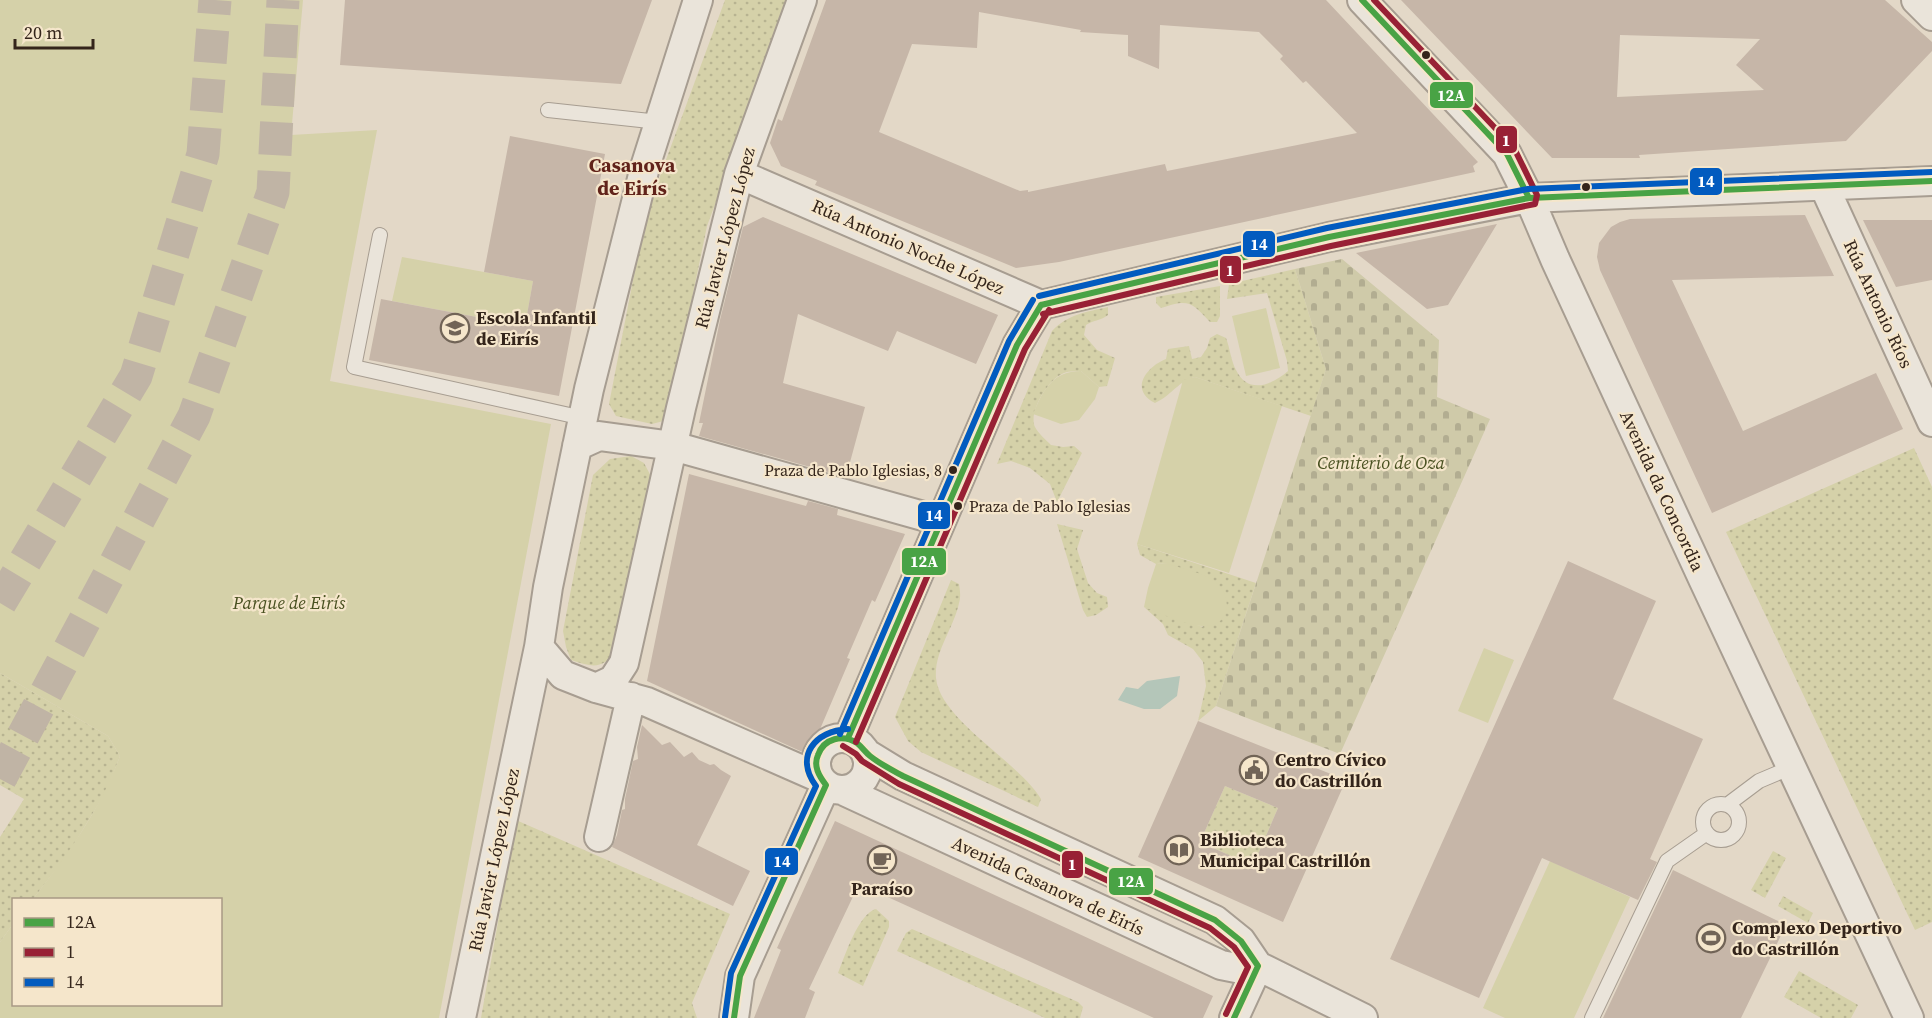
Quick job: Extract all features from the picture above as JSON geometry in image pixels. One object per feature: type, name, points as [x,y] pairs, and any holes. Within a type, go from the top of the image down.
[{"type":"street","name":"Rúa Javier López López","points":[[461,1018],[528,702],[548,587],[583,418],[642,178],[698,0]]},
{"type":"street","name":"Rúa Javier López López","points":[[596,688],[613,681],[624,663],[673,446],[739,174],[802,0]]},
{"type":"street","name":"Avenida da Concordia","points":[[1362,0],[1507,154],[1909,1018]]},
{"type":"street","points":[[1916,0],[1932,16]]},
{"type":"street","name":"Rúa Antonio Noche López","points":[[739,174],[1041,305]]},
{"type":"street","points":[[857,746],[941,521],[1017,345],[1041,305],[1329,237],[1529,198],[1932,181]]},
{"type":"street","name":"Rúa Antonio Ríos","points":[[1824,186],[1932,422]]},
{"type":"street","points":[[578,446],[599,436],[673,446],[941,521]]},
{"type":"street","points":[[539,647],[563,675],[596,688]]},
{"type":"street","points":[[528,702],[563,675]]},
{"type":"street","name":"Avenida Casanova de Eirís","points":[[596,688],[647,702],[1221,965],[1236,968],[1258,966]]},
{"type":"street","points":[[599,837],[631,697]]},
{"type":"street","points":[[831,740],[857,746],[868,762],[864,778],[851,789],[829,784],[816,770],[816,761],[824,745],[831,740]]},
{"type":"street","name":"Avenida Casanova de Eirís","points":[[857,746],[903,776],[1215,920],[1241,941],[1258,966],[1363,1018]]},
{"type":"street","points":[[734,1018],[740,976],[829,784]]},
{"type":"street","points":[[1234,1018],[1258,966]]},
{"type":"lane","points":[[548,110],[659,122]]},
{"type":"lane","points":[[380,235],[354,367],[583,418]]},
{"type":"lane","points":[[1726,805],[1759,781],[1792,767]]},
{"type":"lane","points":[[1726,805],[1734,808],[1739,828],[1735,834],[1724,840],[1711,837],[1707,833],[1703,824],[1707,810],[1712,806],[1726,805]]},
{"type":"lane","points":[[1592,1018],[1667,861],[1707,833]]},
{"type":"green space","name":"Parque de Eirís","points":[[0,0],[303,0],[291,135],[377,130],[330,381],[551,424],[439,1018],[0,1018],[0,942],[12,925],[12,1006],[222,1006],[222,898],[34,898],[59,865],[93,813],[120,756],[108,736],[0,673]]},
{"type":"green space","points":[[725,0],[791,0],[707,226],[667,420],[652,424],[616,416],[609,404],[641,239],[660,176]]},
{"type":"green space","points":[[402,257],[533,281],[525,326],[392,301]]},
{"type":"green space","name":"Cemiterio de Oza","points":[[1342,259],[1439,340],[1437,397],[1490,419],[1340,754],[1216,706],[1326,369],[1295,269]]},
{"type":"green space","points":[[1295,269],[1326,369],[1311,416],[1195,377],[1183,382],[1155,403],[1147,398],[1143,392],[1143,379],[1152,367],[1166,359],[1168,349],[1189,346],[1192,359],[1201,357],[1210,338],[1217,334],[1226,338],[1234,366],[1247,383],[1260,385],[1268,383],[1288,371],[1267,293],[1227,299],[1229,284]]},
{"type":"green space","points":[[1220,286],[1220,316],[1217,322],[1210,322],[1188,304],[1177,303],[1161,308],[1156,303],[1156,297]]},
{"type":"green space","points":[[1108,307],[1108,315],[1086,325],[1084,335],[1097,350],[1115,358],[1107,386],[1099,387],[1081,371],[1064,373],[1045,389],[1034,413],[1035,427],[1051,445],[1074,446],[1082,453],[1057,502],[1050,484],[1030,468],[1011,461],[997,464],[1052,331],[1071,317]]},
{"type":"green space","points":[[1266,308],[1280,368],[1246,376],[1232,316]]},
{"type":"green space","points":[[1081,371],[1099,387],[1095,399],[1079,420],[1061,424],[1033,414],[1050,384],[1063,374]]},
{"type":"green space","points":[[1195,377],[1282,406],[1229,573],[1137,544],[1183,380]]},
{"type":"green space","points":[[1914,448],[1932,487],[1932,922],[1915,930],[1726,532]]},
{"type":"green space","points":[[631,456],[644,463],[653,480],[619,650],[602,664],[586,664],[571,660],[563,631],[593,475],[610,459]]},
{"type":"green space","points":[[1057,524],[1083,530],[1077,549],[1088,583],[1097,593],[1107,597],[1108,607],[1096,615],[1087,617],[1083,610]]},
{"type":"green space","points":[[1137,544],[1256,583],[1216,706],[1198,721],[1206,686],[1203,662],[1193,649],[1168,635],[1163,624],[1144,607],[1203,627],[1166,563],[1156,564],[1140,555]]},
{"type":"green space","points":[[1166,563],[1204,576],[1220,587],[1227,602],[1224,617],[1219,622],[1212,625],[1195,625],[1144,607],[1156,564]]},
{"type":"green space","points":[[951,580],[959,584],[960,598],[936,668],[936,678],[941,694],[965,725],[1030,785],[1041,799],[1038,807],[921,752],[908,741],[895,717]]},
{"type":"green space","points":[[1484,648],[1514,660],[1488,723],[1458,711]]},
{"type":"green space","points":[[0,673],[108,736],[120,756],[107,790],[68,854],[34,898],[12,898],[12,925],[0,942],[0,837],[24,799],[0,785]]},
{"type":"green space","points":[[1225,786],[1278,808],[1253,866],[1200,842]]},
{"type":"green space","points":[[516,820],[730,914],[692,1003],[697,1018],[481,1018]]},
{"type":"green space","points":[[1773,851],[1786,858],[1765,898],[1751,890]]},
{"type":"green space","points":[[1550,861],[1630,897],[1574,1018],[1505,1018],[1483,1008]]},
{"type":"green space","points":[[1783,896],[1813,913],[1808,923],[1778,906]]},
{"type":"green space","points":[[876,909],[889,921],[889,927],[863,986],[838,973],[858,927],[869,912]]},
{"type":"green space","points":[[912,929],[1078,1002],[1083,1007],[1080,1018],[1045,1018],[897,951],[906,933]]},
{"type":"green space","points":[[1799,971],[1858,1005],[1851,1018],[1821,1018],[1784,997]]},
{"type":"shaded area","points":[[1180,676],[1177,696],[1160,709],[1144,709],[1118,700],[1126,687],[1138,689],[1147,681]]},
{"type":"building","points":[[345,0],[652,0],[621,84],[340,65]]},
{"type":"building","points":[[826,0],[1326,0],[1478,162],[1473,166],[1475,172],[1059,262],[1016,268],[815,185],[817,181],[781,166],[770,143],[778,119],[782,121]],"holes":[[[979,12],[1081,30],[1080,32],[1128,35],[1128,56],[1159,69],[1160,25],[1259,32],[1283,56],[1280,59],[1303,83],[1306,81],[1357,133],[1167,171],[1165,164],[1028,192],[1028,190],[1020,191],[879,132],[912,44],[977,48]]]},
{"type":"building","points":[[1401,0],[1885,0],[1932,42],[1932,51],[1846,141],[1639,155],[1640,158],[1552,158]],"holes":[[[1620,35],[1760,39],[1736,65],[1764,90],[1617,97]]]},
{"type":"building","points":[[510,136],[605,154],[559,396],[369,360],[381,299],[525,326],[533,281],[484,272]]},
{"type":"building","points":[[1805,215],[1834,276],[1672,280],[1743,431],[1876,373],[1903,429],[1712,513],[1600,270],[1597,257],[1599,243],[1611,227],[1630,219]]},
{"type":"building","points":[[763,217],[998,315],[976,364],[897,331],[888,351],[798,314],[783,383],[865,407],[846,477],[699,436],[703,423],[699,423],[720,320],[743,227]]},
{"type":"building","points":[[1863,220],[1932,220],[1932,280],[1896,287]]},
{"type":"building","points":[[1497,224],[1448,305],[1427,309],[1356,253]]},
{"type":"building","points":[[689,474],[806,506],[808,501],[838,509],[837,515],[905,534],[875,602],[872,600],[847,658],[850,659],[809,755],[647,681]]},
{"type":"building","points":[[1568,561],[1656,601],[1613,699],[1703,739],[1650,859],[1657,862],[1638,900],[1542,858],[1479,998],[1390,959]]},
{"type":"building","name":"Biblioteca Municipal Castrillón","points":[[1198,721],[1346,780],[1283,922],[1138,857]],"holes":[[[1225,786],[1278,808],[1253,866],[1200,842]]]},
{"type":"building","points":[[642,725],[662,745],[670,742],[684,757],[692,752],[699,760],[710,765],[714,764],[731,776],[697,845],[750,871],[733,906],[612,847],[622,810],[625,809],[633,761],[638,759],[637,747]]},
{"type":"building","points":[[835,821],[1213,996],[1203,1018],[1154,1018],[859,884],[809,989],[815,992],[805,1018],[754,1018],[781,950],[777,948]]},
{"type":"building","name":"Complexo Deportivo do Castrillón","points":[[1673,870],[1786,925],[1741,1018],[1603,1018]]},
{"type":"tunnel","points":[[0,603],[136,376],[203,154],[215,0]]},
{"type":"tunnel","points":[[0,779],[194,416],[273,192],[283,0]]},
{"type":"transit line","name":"12A","points":[[1362,0],[1507,154],[1529,198]]},
{"type":"transit line","name":"1","points":[[1043,314],[1331,246],[1535,204],[1537,195],[1514,148],[1374,0]]},
{"type":"transit line","name":"14","points":[[1039,296],[1327,228],[1528,189],[1932,172]]},
{"type":"transit line","name":"12A","points":[[1041,305],[1329,237],[1529,198],[1932,181]]},
{"type":"transit line","name":"14","points":[[840,734],[1009,341],[1033,300]]},
{"type":"transit line","name":"12A","points":[[848,738],[1017,345],[1041,305]]},
{"type":"transit line","name":"1","points":[[856,742],[1025,349],[1049,310]]},
{"type":"transit line","name":"14","points":[[725,1017],[731,973],[816,786],[807,765],[811,747],[826,735],[848,729]]},
{"type":"transit line","name":"12A","points":[[734,1018],[740,976],[826,785],[818,771],[816,763],[818,755],[829,741],[840,738],[857,743],[874,759],[903,776],[1215,920],[1241,941],[1258,966],[1234,1018]]},
{"type":"transit line","name":"1","points":[[843,746],[899,784],[1210,928],[1234,947],[1248,967],[1226,1014]]},
{"type":"place","name":"Escola Infantil de Eirís","points":[[455,328]]},
{"type":"place","name":"Praza de Pablo Iglesias, 8","points":[[953,470]]},
{"type":"place","name":"Praza de Pablo Iglesias","points":[[958,506]]},
{"type":"place","name":"Centro Cívico do Castrillón","points":[[1254,770]]},
{"type":"place","name":"Biblioteca Municipal Castrillón","points":[[1179,850]]},
{"type":"place","name":"Paraíso","points":[[882,860]]},
{"type":"place","name":"Complexo Deportivo do Castrillón","points":[[1711,938]]},
{"type":"district","name":"Casanova de Eirís","points":[[632,176]]}]
